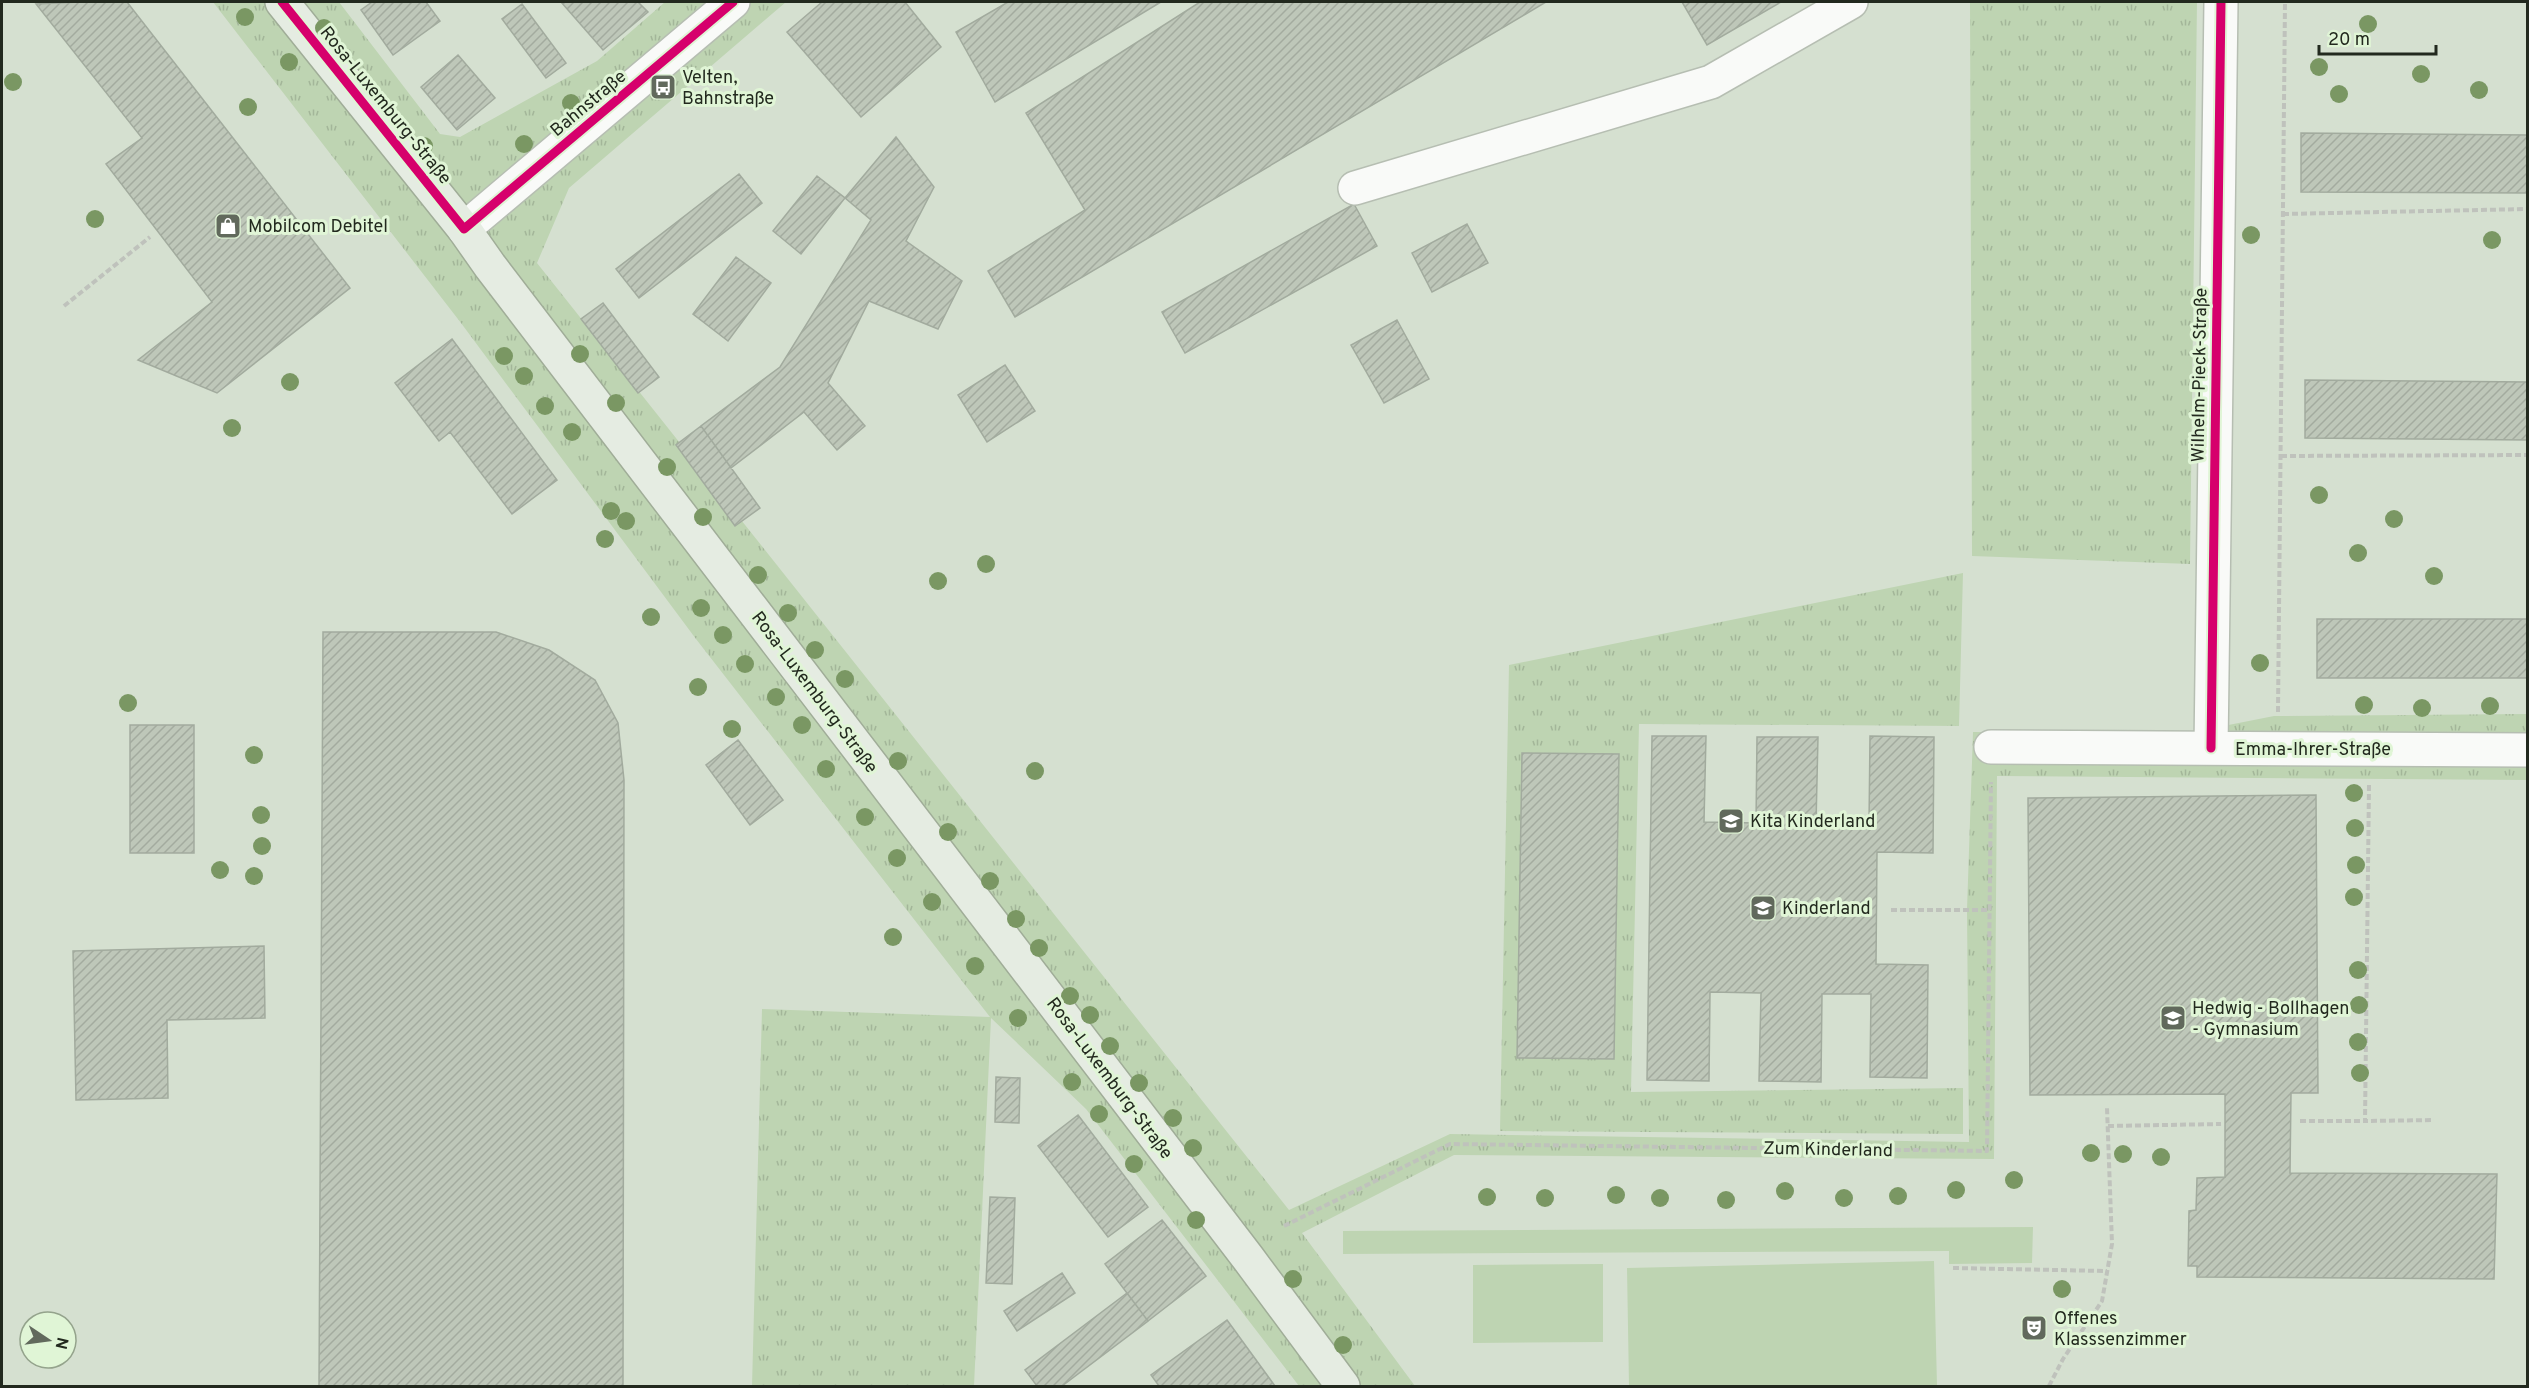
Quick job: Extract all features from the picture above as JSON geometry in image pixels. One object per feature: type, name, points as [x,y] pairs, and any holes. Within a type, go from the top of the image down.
[{"type":"main road","name":"Rosa-Luxemburg-Straße","points":[[282,2],[464,230],[1248,1258],[1343,1386]]},
{"type":"street","name":"Bahnstraße","points":[[464,230],[733,2]]},
{"type":"street","points":[[1355,188],[1711,82],[1851,2]]},
{"type":"street","name":"Wilhelm-Pieck-Straße","points":[[2211,748],[2221,2]]},
{"type":"street","name":"Emma-Ihrer-Straße","points":[[1991,747],[2528,750]]},
{"type":"path","points":[[2278,749],[2285,2]]},
{"type":"path","points":[[2283,214],[2528,209]]},
{"type":"path","points":[[64,306],[150,237]]},
{"type":"path","points":[[2281,456],[2528,455]]},
{"type":"path","points":[[2365,1121],[2370,749]]},
{"type":"path","points":[[1891,910],[1989,910]]},
{"type":"path","points":[[2049,1386],[2063,1359],[2102,1301],[2112,1244],[2107,1108]]},
{"type":"path","points":[[2300,1121],[2434,1120]]},
{"type":"path","points":[[2108,1126],[2221,1124]]},
{"type":"path","points":[[1953,1268],[2107,1271]]},
{"type":"green space","points":[[213,2],[339,2],[440,134],[460,137],[597,61],[665,2],[786,2],[569,188],[537,263],[1289,1210],[1450,1134],[1969,1142],[1967,910],[1973,732],[2183,734],[2274,716],[2527,714],[2527,780],[1997,776],[1994,1159],[1454,1155],[1302,1233],[1415,1386],[1299,1386],[1086,1109],[991,1018],[974,1386],[752,1386],[762,1009],[990,1017],[696,639],[461,323]]},
{"type":"green space","points":[[1970,2],[2197,2],[2190,564],[1972,556]]},
{"type":"green space","points":[[1963,573],[1959,726],[1639,724],[1631,1092],[1963,1088],[1963,1134],[1500,1131],[1509,665]]},
{"type":"green space","points":[[2033,1227],[2032,1263],[1949,1264],[1949,1251],[1343,1254],[1343,1231]]},
{"type":"green space","points":[[1934,1261],[1937,1386],[1629,1386],[1627,1268]]},
{"type":"green space","points":[[1603,1264],[1603,1342],[1473,1343],[1473,1265]]},
{"type":"building","name":"Mobilcom Debitel","points":[[127,2],[350,288],[217,393],[138,360],[212,302],[106,164],[142,138],[36,4]]},
{"type":"building","points":[[372,2],[426,2],[440,21],[393,55],[361,10]]},
{"type":"building","points":[[561,2],[638,2],[648,12],[603,50]]},
{"type":"building","points":[[822,2],[905,2],[941,47],[861,117],[787,32]]},
{"type":"building","points":[[1008,2],[1161,2],[995,102],[956,32]]},
{"type":"building","points":[[1200,2],[1546,2],[1015,317],[988,271],[1085,210],[1026,113]]},
{"type":"building","points":[[1682,2],[1781,2],[1707,45]]},
{"type":"building","points":[[522,4],[566,63],[546,78],[502,19]]},
{"type":"building","points":[[458,55],[495,98],[457,130],[421,87]]},
{"type":"building","points":[[2301,133],[2528,135],[2528,193],[2301,192]]},
{"type":"building","points":[[896,137],[934,187],[906,241],[962,281],[938,329],[869,301],[828,383],[865,426],[837,450],[804,412],[731,468],[701,426],[780,367],[871,220],[845,198]]},
{"type":"building","points":[[739,174],[762,203],[639,298],[616,269]]},
{"type":"building","points":[[817,176],[845,198],[801,254],[773,231]]},
{"type":"building","points":[[1354,204],[1377,246],[1185,353],[1162,312]]},
{"type":"building","points":[[1467,224],[1488,263],[1432,292],[1412,253]]},
{"type":"building","points":[[736,257],[771,283],[728,341],[693,314]]},
{"type":"building","points":[[603,303],[659,377],[638,393],[581,319]]},
{"type":"building","points":[[1397,320],[1429,379],[1384,403],[1351,345]]},
{"type":"building","points":[[452,339],[557,480],[512,514],[450,432],[439,441],[395,383]]},
{"type":"building","points":[[1005,365],[1035,411],[987,442],[958,395]]},
{"type":"building","points":[[2305,380],[2528,382],[2528,440],[2305,438]]},
{"type":"building","points":[[701,426],[760,508],[735,526],[676,445]]},
{"type":"building","points":[[2317,619],[2528,619],[2528,678],[2317,678]]},
{"type":"building","points":[[323,632],[496,632],[549,650],[595,680],[618,723],[624,780],[623,1386],[319,1386]]},
{"type":"building","points":[[130,725],[194,725],[194,853],[130,853]]},
{"type":"building","name":"Kinderland","points":[[1652,736],[1706,736],[1704,822],[1756,823],[1757,737],[1818,737],[1816,824],[1869,825],[1870,736],[1934,737],[1933,853],[1877,852],[1876,964],[1928,965],[1927,1078],[1870,1077],[1871,994],[1822,994],[1821,1082],[1759,1081],[1761,993],[1710,992],[1709,1081],[1647,1080]]},
{"type":"building","points":[[738,740],[783,800],[750,825],[706,765]]},
{"type":"building","points":[[1522,753],[1619,754],[1614,1059],[1517,1058]]},
{"type":"building","name":"Hedwig - Bollhagen - Gymnasium","points":[[2316,795],[2318,1093],[2291,1093],[2290,1173],[2497,1174],[2494,1279],[2197,1277],[2197,1266],[2188,1266],[2189,1211],[2196,1210],[2197,1178],[2225,1177],[2225,1094],[2030,1095],[2028,798]]},
{"type":"building","points":[[264,946],[265,1018],[167,1020],[168,1098],[76,1100],[73,951]]},
{"type":"building","points":[[996,1077],[1020,1078],[1019,1123],[995,1122]]},
{"type":"building","points":[[1078,1115],[1148,1207],[1108,1237],[1038,1146]]},
{"type":"building","points":[[990,1197],[1015,1198],[1012,1284],[986,1283]]},
{"type":"building","points":[[1162,1220],[1206,1276],[1148,1321],[1105,1264]]},
{"type":"building","points":[[1062,1273],[1075,1293],[1017,1331],[1004,1311]]},
{"type":"building","points":[[1127,1293],[1148,1321],[1062,1386],[1037,1386],[1025,1370]]},
{"type":"building","points":[[1227,1320],[1275,1386],[1159,1386],[1151,1375]]},
{"type":"cycle path","points":[[282,2],[464,229],[733,2]]},
{"type":"cycle path","points":[[2211,748],[2221,2]]},
{"type":"place","name":"Velten, Bahnstraße","points":[[663,87]]},
{"type":"place","name":"Mobilcom Debitel","points":[[228,226]]},
{"type":"place","name":"Kita Kinderland","points":[[1731,821]]},
{"type":"place","name":"Kinderland","points":[[1763,908]]},
{"type":"place","name":"Hedwig - Bollhagen - Gymnasium","points":[[2173,1018]]},
{"type":"place","name":"Offenes Klasssenzimmer","points":[[2034,1328]]}]
